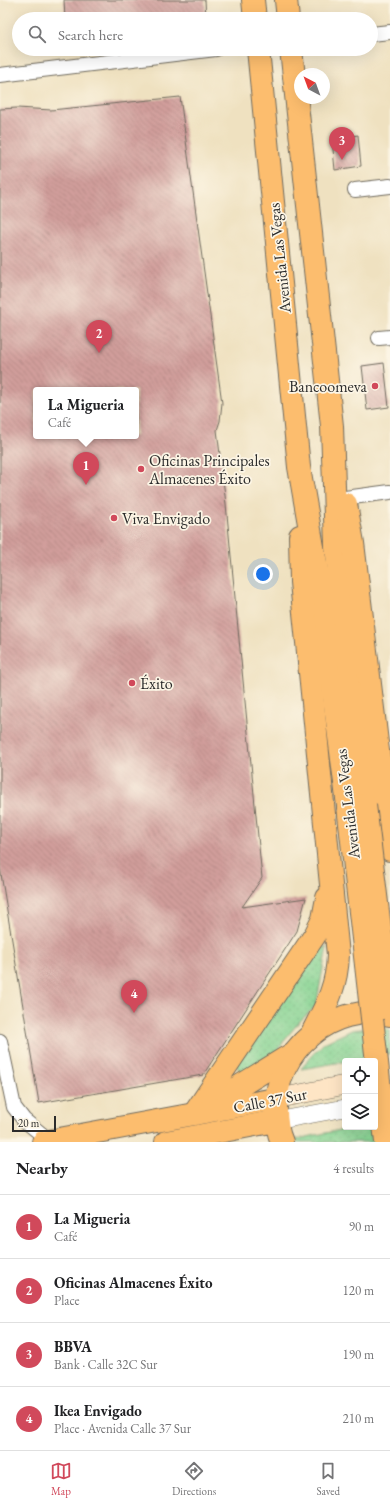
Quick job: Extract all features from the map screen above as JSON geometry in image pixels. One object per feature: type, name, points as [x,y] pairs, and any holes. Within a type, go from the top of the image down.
[{"type":"main road","points":[[253,0],[254,12]]},
{"type":"main road","points":[[286,0],[287,12]]},
{"type":"main road","name":"Avenida Las Vegas","points":[[259,56],[299,467],[390,1010]]},
{"type":"main road","name":"Avenida Las Vegas","points":[[292,56],[332,426],[353,543],[390,850]]},
{"type":"main road","name":"Avenida Las Vegas","points":[[332,426],[336,546],[386,1142]]},
{"type":"main road","name":"Avenida Las Vegas","points":[[299,467],[301,582],[338,956],[338,970],[335,985],[312,1033]]},
{"type":"main road","points":[[328,855],[349,866],[359,869],[378,862],[390,850]]},
{"type":"main road","points":[[194,1114],[315,935],[323,919],[330,879]]},
{"type":"main road","points":[[194,1114],[292,1054],[312,1033],[332,1021],[354,1014],[369,1013],[390,1015]]},
{"type":"main road","points":[[282,1142],[276,1121],[276,1099],[278,1085],[292,1054]]},
{"type":"main road","points":[[378,1078],[390,1076]]},
{"type":"main road","name":"Calle 37 Sur","points":[[46,1141],[342,1086]]},
{"type":"main road","name":"Calle 37 Sur","points":[[175,1140],[276,1121]]},
{"type":"main road","points":[[175,1140],[220,1142]]},
{"type":"street","points":[[378,33],[390,32]]},
{"type":"street","points":[[0,75],[158,56]]},
{"type":"street","points":[[355,190],[390,186]]},
{"type":"street","points":[[345,498],[390,492]]},
{"type":"street","points":[[0,1041],[14,1107],[24,1120],[46,1141]]},
{"type":"street","points":[[378,1101],[390,1099]]},
{"type":"street","name":"Calle 37 Sur","points":[[276,1121],[342,1109]]},
{"type":"green space","points":[[316,947],[327,947],[316,1006],[299,1022],[285,1039],[275,1057],[244,1077],[236,1065]]},
{"type":"green space","points":[[380,1027],[390,1030],[390,1054],[366,1058],[342,1058],[342,1062],[301,1069],[324,1043],[352,1030]]},
{"type":"green space","points":[[342,1130],[378,1130],[390,1142],[294,1142],[293,1140]]},
{"type":"building","points":[[64,0],[205,0],[206,12],[65,12]]},
{"type":"building","name":"Viva Envigado","points":[[180,97],[222,403],[220,421],[217,430],[226,504],[262,878],[242,907],[306,898],[297,931],[203,1075],[39,1103],[0,868],[0,109],[17,108],[51,110]]},
{"type":"building","points":[[358,135],[361,166],[335,170],[332,139]]},
{"type":"building","name":"Bancoomeva","points":[[384,363],[389,407],[367,410],[362,366]]},
{"type":"place","name":"BBVA","points":[[342,160]]},
{"type":"place","name":"Oficinas Almacenes Éxito","points":[[99,353]]},
{"type":"place","name":"Bancoomeva","points":[[375,386]]},
{"type":"place","name":"Oficinas Principales Almacenes Éxito","points":[[141,469]]},
{"type":"place","name":"La Migueria","points":[[86,485]]},
{"type":"place","name":"Viva Envigado","points":[[114,518]]},
{"type":"place","name":"Éxito","points":[[132,683]]},
{"type":"place","name":"Ikea Envigado","points":[[134,1013]]}]
